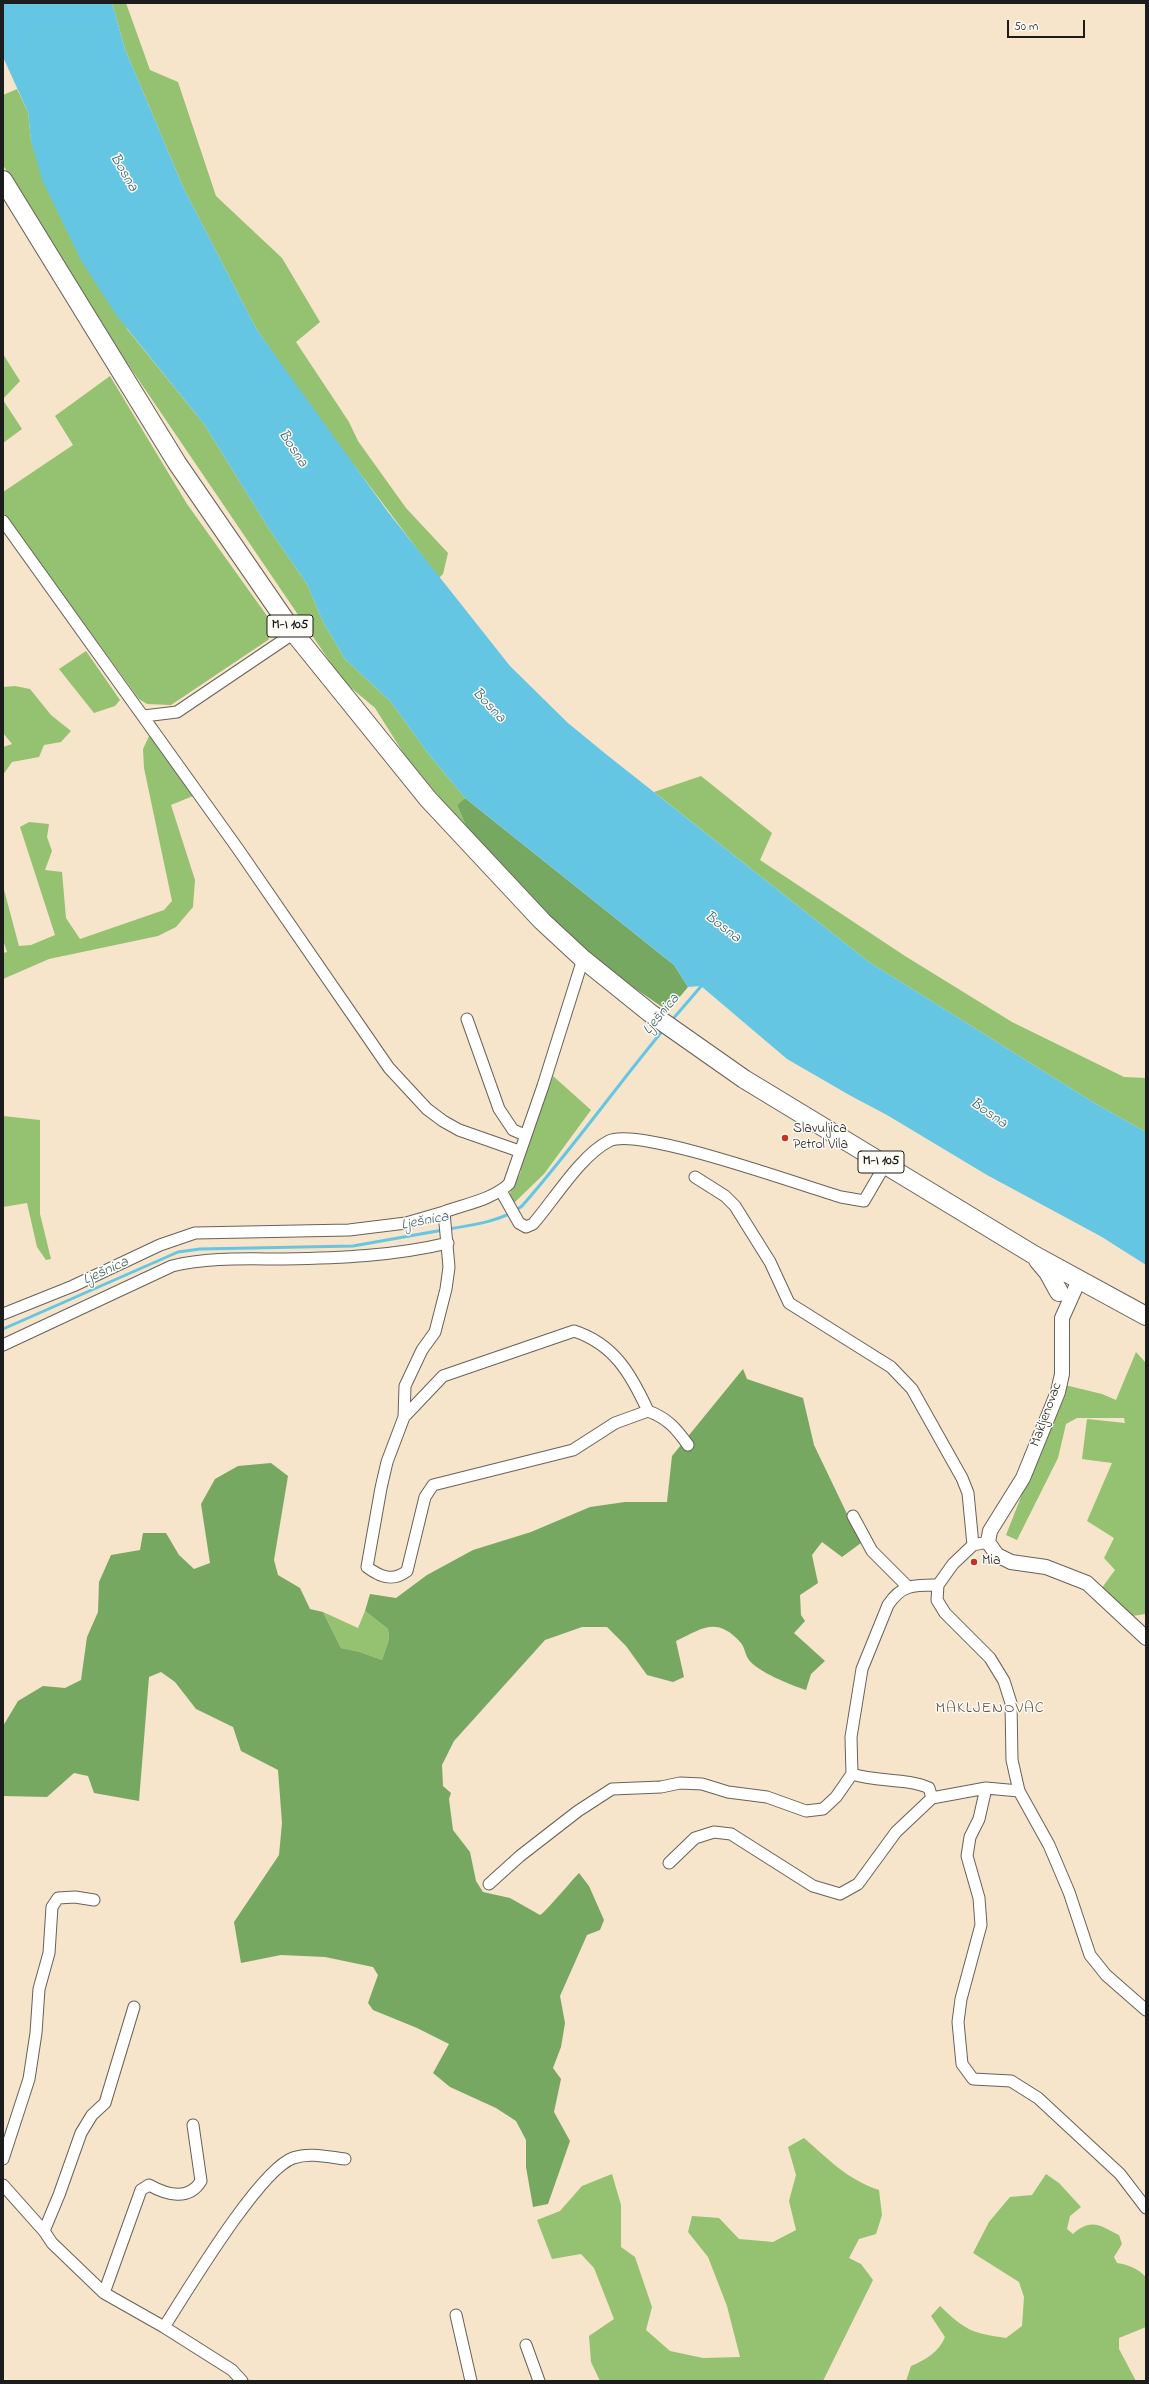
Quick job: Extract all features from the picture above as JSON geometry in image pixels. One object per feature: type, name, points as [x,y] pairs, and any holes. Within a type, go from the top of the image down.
[{"type":"main road","name":"M-I 105","points":[[3,180],[177,463],[294,633],[428,799],[495,873],[583,959],[650,1013],[744,1079],[1034,1255],[1146,1316]]},
{"type":"main road","points":[[1034,1255],[1048,1272],[1059,1292]]},
{"type":"street","points":[[3,521],[144,716],[389,1068],[427,1109],[443,1121],[458,1130],[519,1151]]},
{"type":"street","points":[[144,716],[177,712],[294,633]]},
{"type":"street","points":[[3,1314],[73,1286],[160,1246],[195,1233],[349,1230],[406,1223],[444,1217],[501,1191],[508,1184],[515,1169],[519,1151],[543,1086],[583,959]]},
{"type":"street","points":[[467,1019],[499,1109],[513,1130],[525,1135]]},
{"type":"street","points":[[501,1191],[519,1223],[526,1226],[533,1224],[575,1170],[610,1141],[632,1140],[684,1148],[841,1198],[864,1201],[885,1165]]},
{"type":"street","points":[[695,1177],[725,1196],[735,1206],[770,1262],[789,1303],[891,1367],[912,1389],[964,1483],[968,1493],[973,1545]]},
{"type":"street","points":[[444,1217],[449,1267],[441,1311],[435,1332],[422,1350],[405,1386],[404,1417],[387,1462],[369,1548],[367,1567],[378,1576],[400,1577],[407,1571],[425,1497],[433,1485],[573,1450],[615,1423],[648,1411],[661,1416],[676,1427],[688,1445]]},
{"type":"street","points":[[3,1345],[172,1266],[197,1260],[342,1258],[387,1254],[447,1241]]},
{"type":"street","points":[[1062,1318],[1059,1292],[1064,1282],[1077,1279]]},
{"type":"street","name":"Makljenovac","points":[[988,1542],[990,1531],[1023,1478],[1058,1392],[1062,1374],[1062,1318],[1077,1279]]},
{"type":"street","points":[[404,1417],[443,1376],[574,1331],[589,1336],[611,1351],[635,1383],[648,1411]]},
{"type":"street","points":[[853,1516],[872,1551],[907,1586]]},
{"type":"street","points":[[1146,1638],[1087,1583],[1046,1567],[1011,1562],[997,1555],[988,1542],[973,1545],[953,1564],[938,1585],[937,1600],[945,1613],[990,1658],[1004,1681],[1012,1703],[1012,1760],[1019,1790],[1049,1845],[1069,1892],[1090,1955],[1106,1975],[1146,2010]]},
{"type":"street","points":[[489,1884],[525,1852],[578,1811],[612,1788],[661,1787],[680,1783],[702,1784],[728,1792],[767,1797],[806,1811],[823,1809],[836,1796],[852,1774],[851,1737],[862,1668],[888,1605],[893,1597],[907,1586],[938,1585]]},
{"type":"street","points":[[852,1774],[879,1781],[918,1783],[929,1788],[932,1798]]},
{"type":"street","points":[[669,1863],[695,1838],[714,1832],[731,1834],[813,1886],[840,1894],[858,1884],[896,1832],[932,1798],[986,1788],[1019,1790]]},
{"type":"street","points":[[986,1788],[979,1819],[970,1837],[967,1856],[979,1898],[981,1925],[961,1999],[958,2022],[962,2064],[974,2079],[1011,2081],[1038,2098],[1120,2174],[1146,2208]]},
{"type":"street","points":[[3,2159],[29,2079],[36,2033],[39,1989],[49,1953],[52,1907],[58,1898],[75,1896],[94,1900]]},
{"type":"street","points":[[44,2230],[59,2195],[80,2134],[92,2115],[105,2103],[134,2007]]},
{"type":"street","points":[[104,2294],[141,2190],[150,2185],[161,2192],[180,2195],[196,2188],[201,2181],[193,2125]]},
{"type":"street","points":[[164,2327],[231,2225],[267,2179],[293,2158],[312,2155],[345,2159]]},
{"type":"street","points":[[3,2185],[44,2230],[52,2243],[104,2294],[164,2327],[232,2370],[242,2381]]},
{"type":"street","points":[[456,2315],[471,2381]]},
{"type":"street","points":[[526,2346],[540,2381]]},
{"type":"green space","points":[[112,3],[126,3],[150,70],[178,82],[216,196],[282,258],[320,322],[296,342],[349,422],[358,441],[406,508],[448,553],[443,574],[439,578],[317,416],[257,330],[184,189],[125,49]]},
{"type":"green space","points":[[17,89],[28,112],[31,141],[127,329],[204,424],[269,529],[307,584],[323,622],[345,659],[391,702],[427,752],[465,798],[457,805],[470,835],[404,754],[375,708],[343,681],[117,348],[3,165],[3,95]]},
{"type":"green space","points":[[3,354],[20,381],[3,399]]},
{"type":"green space","points":[[110,376],[187,504],[275,627],[268,640],[171,705],[147,704],[139,699],[3,512],[3,492],[73,445],[55,416]]},
{"type":"green space","points":[[3,400],[22,429],[3,443]]},
{"type":"green space","points":[[86,651],[120,700],[115,706],[94,713],[59,669]]},
{"type":"green space","points":[[15,686],[30,689],[51,715],[71,731],[61,742],[44,745],[39,757],[12,762],[3,775],[3,747],[12,744],[3,733],[3,687]]},
{"type":"green space","points":[[150,734],[193,796],[171,805],[195,880],[193,907],[176,927],[158,936],[49,959],[3,979],[3,953],[7,952],[3,940],[3,886],[19,946],[31,945],[55,935],[20,827],[29,822],[49,824],[47,837],[52,851],[45,870],[62,872],[66,918],[80,939],[164,910],[172,901],[144,768],[143,749]]},
{"type":"green space","points":[[701,776],[772,833],[760,860],[905,956],[1012,1022],[1124,1077],[1146,1078],[1146,1132],[1096,1104],[869,962],[654,792]]},
{"type":"green space","points":[[465,798],[674,965],[688,987],[668,1011],[630,985],[571,937],[470,835],[457,805]]},
{"type":"green space","points":[[553,1076],[591,1110],[544,1174],[514,1203],[510,1194],[512,1187],[520,1174],[525,1151]]},
{"type":"green space","points":[[3,1116],[40,1120],[40,1214],[51,1259],[46,1260],[37,1247],[27,1203],[3,1207]]},
{"type":"green space","points":[[1136,1352],[1146,1363],[1146,1614],[1125,1617],[1101,1589],[1115,1570],[1104,1558],[1114,1538],[1087,1521],[1112,1463],[1082,1459],[1087,1419],[1125,1423],[1124,1418],[1077,1418],[1066,1424],[1058,1458],[1017,1540],[1006,1535],[1065,1385],[1102,1394],[1116,1400]]},
{"type":"green space","points":[[743,1369],[747,1379],[803,1398],[814,1445],[861,1543],[842,1557],[822,1542],[812,1555],[818,1583],[800,1595],[801,1615],[805,1621],[794,1633],[825,1661],[811,1674],[806,1690],[767,1673],[753,1665],[741,1643],[725,1629],[710,1627],[694,1632],[676,1641],[684,1677],[673,1682],[647,1675],[626,1646],[607,1627],[582,1627],[545,1640],[454,1741],[442,1765],[443,1786],[451,1793],[449,1799],[453,1830],[470,1852],[476,1881],[483,1892],[510,1898],[540,1915],[579,1873],[589,1886],[604,1920],[600,1930],[587,1935],[560,1996],[565,2023],[561,2047],[553,2068],[561,2079],[554,2112],[570,2141],[548,2204],[533,2207],[526,2167],[526,2140],[516,2121],[496,2108],[450,2087],[433,2073],[449,2044],[417,2028],[373,2010],[368,2003],[378,1975],[373,1967],[325,1957],[281,1955],[241,1963],[234,1922],[279,1855],[282,1823],[278,1770],[241,1751],[233,1727],[196,1709],[175,1682],[161,1672],[149,1677],[139,1801],[94,1793],[88,1776],[74,1773],[47,1797],[3,1796],[3,1726],[18,1701],[43,1686],[65,1688],[81,1680],[87,1637],[98,1612],[99,1582],[111,1555],[140,1550],[143,1533],[166,1533],[179,1555],[194,1569],[210,1563],[201,1504],[215,1479],[238,1466],[271,1463],[288,1476],[274,1560],[278,1575],[300,1588],[310,1609],[323,1612],[341,1648],[360,1652],[382,1660],[389,1639],[388,1629],[365,1611],[370,1594],[396,1598],[427,1575],[473,1550],[531,1532],[590,1507],[625,1502],[667,1502],[672,1456]]},
{"type":"green space","points":[[365,1611],[388,1629],[389,1639],[382,1660],[360,1652],[341,1648],[323,1612],[358,1628]]},
{"type":"green space","points":[[804,2138],[848,2175],[879,2190],[882,2215],[876,2234],[859,2239],[849,2258],[861,2264],[873,2280],[823,2381],[600,2381],[591,2362],[589,2336],[614,2319],[594,2268],[581,2254],[552,2259],[537,2220],[560,2211],[582,2186],[612,2174],[621,2205],[621,2247],[635,2257],[652,2307],[646,2330],[670,2351],[703,2358],[740,2357],[727,2306],[708,2257],[688,2232],[692,2216],[719,2218],[739,2239],[773,2242],[796,2230],[789,2201],[796,2175],[788,2147]]},
{"type":"green space","points":[[1046,2174],[1059,2183],[1081,2207],[1070,2216],[1067,2229],[1073,2234],[1085,2226],[1095,2225],[1106,2228],[1119,2235],[1122,2244],[1114,2257],[1117,2263],[1133,2267],[1146,2277],[1146,2327],[1119,2338],[1119,2349],[1136,2381],[906,2381],[911,2366],[931,2355],[939,2347],[945,2337],[931,2316],[940,2306],[969,2329],[984,2334],[1006,2338],[1022,2326],[1024,2297],[1019,2282],[973,2253],[989,2222],[1010,2197],[1032,2195]]},
{"type":"water","name":"Bosna","points":[[3,3],[112,3],[125,49],[184,189],[257,330],[388,512],[510,666],[568,723],[869,962],[1096,1104],[1146,1132],[1146,1265],[1102,1237],[987,1175],[887,1115],[787,1059],[701,986],[688,987],[674,965],[465,798],[427,752],[391,702],[345,659],[323,622],[307,584],[269,529],[204,424],[117,316],[82,262],[43,182],[31,141],[28,112],[3,57]]},
{"type":"waterway","name":"Lješnica","points":[[672,1020],[703,984]]},
{"type":"waterway","name":"Lješnica","points":[[449,1229],[497,1219],[522,1206],[559,1162],[664,1029]]},
{"type":"waterway","name":"Lješnica","points":[[3,1329],[178,1252],[200,1249],[353,1246],[443,1230]]},
{"type":"place","name":"Slavuljica Petrol Vila","points":[[785,1138]]},
{"type":"place","name":"Mia","points":[[974,1562]]},
{"type":"district","name":"MAKLJENOVAC","points":[[990,1709]]}]
